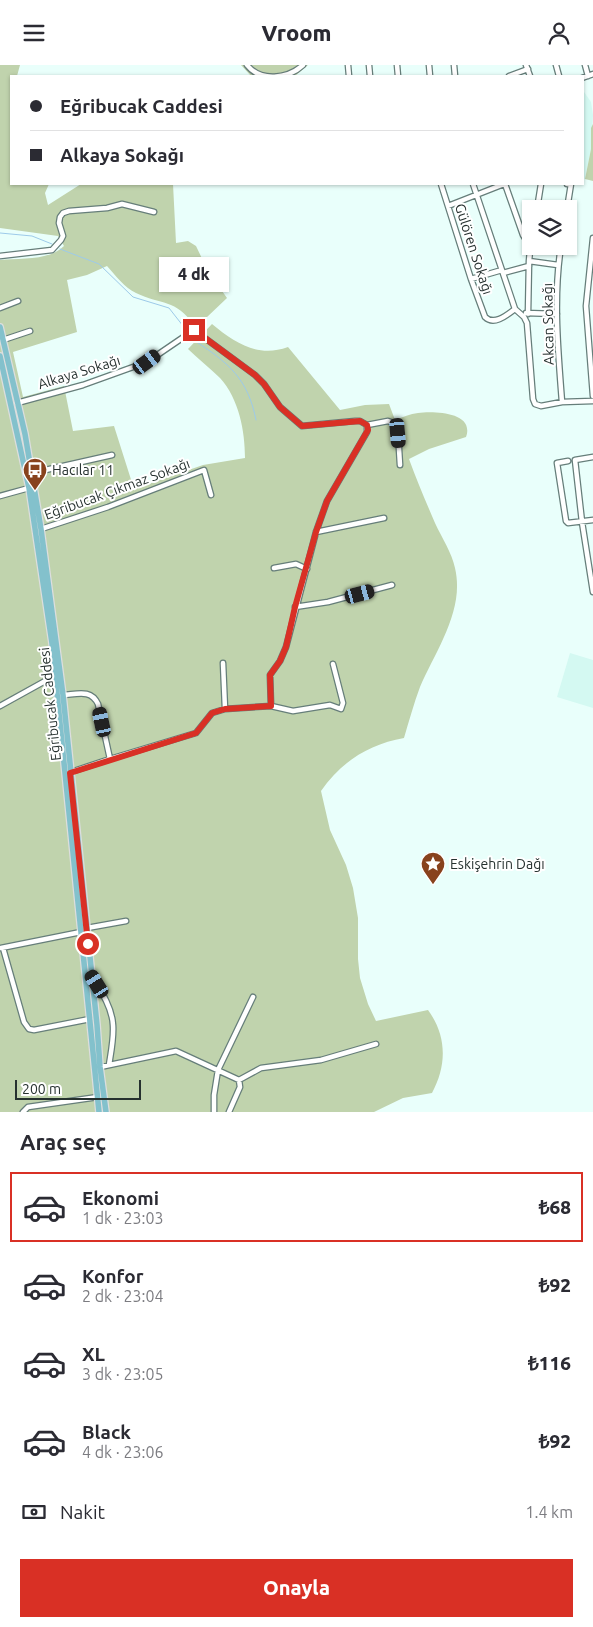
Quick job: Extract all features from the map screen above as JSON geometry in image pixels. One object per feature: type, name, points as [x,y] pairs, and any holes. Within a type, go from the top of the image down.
[{"type":"main road","name":"Eğribucak Caddesi","points":[[0,327],[25,433],[32,473],[63,695],[99,1112]]},
{"type":"main road","name":"Eğribucak Caddesi","points":[[0,356],[29,488],[56,675],[84,930],[92,976],[106,1112]]},
{"type":"street","points":[[247,65],[259,75]]},
{"type":"street","points":[[276,75],[290,74],[303,65]]},
{"type":"street","points":[[585,65],[591,75]]},
{"type":"street","points":[[511,75],[527,67]]},
{"type":"street","name":"Gülören Sokağı","points":[[441,185],[485,317],[488,320],[498,319],[515,309]]},
{"type":"street","points":[[473,185],[515,309],[521,313],[527,323],[534,402],[541,406],[562,402],[593,401]]},
{"type":"street","points":[[448,206],[502,185]]},
{"type":"street","points":[[504,185],[522,235]]},
{"type":"street","points":[[538,200],[541,185]]},
{"type":"street","points":[[568,200],[571,185]]},
{"type":"street","points":[[0,256],[52,250],[63,236],[60,217],[63,213],[69,211],[107,208],[122,204],[154,212]]},
{"type":"street","points":[[593,239],[588,278],[587,317],[593,396]]},
{"type":"street","points":[[528,313],[530,255]]},
{"type":"street","name":"Akcan Sokağı","points":[[560,255],[557,314],[562,402]]},
{"type":"street","points":[[471,279],[529,264],[558,265]]},
{"type":"street","points":[[0,308],[18,301]]},
{"type":"street","points":[[521,313],[557,314]]},
{"type":"street","points":[[587,317],[593,316]]},
{"type":"street","name":"Alkaya Sokağı","points":[[17,403],[83,385],[147,362],[194,330],[255,375],[264,384],[280,407],[302,426],[355,421],[360,421],[367,425]]},
{"type":"street","points":[[3,340],[30,331]]},
{"type":"street","points":[[271,706],[270,675],[280,661],[286,647],[316,532],[327,501],[367,432],[367,425],[388,421],[393,423],[398,433],[400,465]]},
{"type":"street","points":[[32,473],[112,455]]},
{"type":"street","points":[[593,457],[575,461],[593,592]]},
{"type":"street","points":[[568,461],[557,463],[566,521],[568,523],[593,520]]},
{"type":"street","name":"Eğribucak Çıkmaz Sokağı","points":[[41,529],[108,507],[204,470],[211,495]]},
{"type":"street","points":[[0,496],[29,488]]},
{"type":"street","points":[[316,532],[384,518]]},
{"type":"street","points":[[274,568],[296,564],[306,569]]},
{"type":"street","points":[[295,607],[328,602],[392,585]]},
{"type":"street","points":[[223,663],[225,709]]},
{"type":"street","points":[[70,773],[196,733],[212,713],[225,709],[271,706],[293,711],[330,705],[342,709],[343,703],[333,664]]},
{"type":"street","points":[[0,706],[56,675]]},
{"type":"street","points":[[63,695],[89,694],[95,698],[110,759]]},
{"type":"street","points":[[90,1019],[63,1025],[29,1029],[24,1022],[1,948],[126,921]]},
{"type":"street","points":[[92,976],[102,993],[114,1025],[109,1065]]},
{"type":"street","points":[[214,1112],[214,1095],[218,1070],[253,997]]},
{"type":"street","points":[[239,1080],[261,1069],[321,1060],[376,1044]]},
{"type":"street","points":[[100,1067],[176,1051],[239,1080]]},
{"type":"street","points":[[229,1112],[240,1087],[239,1080]]},
{"type":"street","points":[[23,1112],[28,1107],[98,1097]]},
{"type":"shaded area","points":[[0,65],[20,65],[17,75],[10,75],[10,185],[49,185],[45,193],[48,205],[79,185],[173,185],[176,243],[188,241],[196,246],[208,271],[227,298],[206,318],[194,325],[181,311],[174,307],[132,291],[107,266],[87,275],[67,280],[77,332],[13,352],[23,397],[64,386],[73,431],[114,426],[134,489],[203,465],[245,458],[240,416],[227,386],[188,349],[212,324],[238,343],[247,347],[267,351],[288,347],[340,410],[365,405],[389,404],[395,420],[415,413],[434,412],[451,415],[465,422],[467,429],[466,437],[429,449],[409,459],[435,523],[452,557],[457,584],[453,614],[420,687],[404,738],[379,745],[357,756],[337,771],[321,791],[330,830],[346,865],[353,888],[358,918],[360,978],[368,1004],[376,1021],[428,1010],[439,1030],[443,1051],[440,1072],[432,1093],[403,1098],[374,1112],[0,1112],[0,260],[42,256],[58,251],[64,246],[58,236],[0,228]]},
{"type":"shaded area","points":[[241,65],[308,65],[296,75],[250,75]]},
{"type":"shaded area","points":[[584,92],[591,102],[593,115],[591,149],[585,179]]},
{"type":"shaded area","points":[[593,124],[593,181],[585,179],[591,149],[591,128]]},
{"type":"shaded area","points":[[570,653],[593,660],[593,708],[557,697]]},
{"type":"waterway","points":[[0,233],[32,236],[52,244]]},
{"type":"waterway","points":[[60,249],[99,264],[133,297],[169,308],[187,331]]},
{"type":"waterway","points":[[195,341],[218,357],[235,373],[248,393],[256,420]]},
{"type":"place","name":"Hacılar 11","points":[[35,491]]},
{"type":"place","name":"Eskişehrin Dağı","points":[[433,885]]},
{"type":"route","points":[[88,944],[70,773],[196,733],[212,713],[225,709],[271,706],[270,675],[280,661],[286,647],[316,532],[327,501],[368,430],[367,425],[360,421],[302,426],[280,407],[264,384],[255,375],[236,363],[220,348],[194,330]]}]
